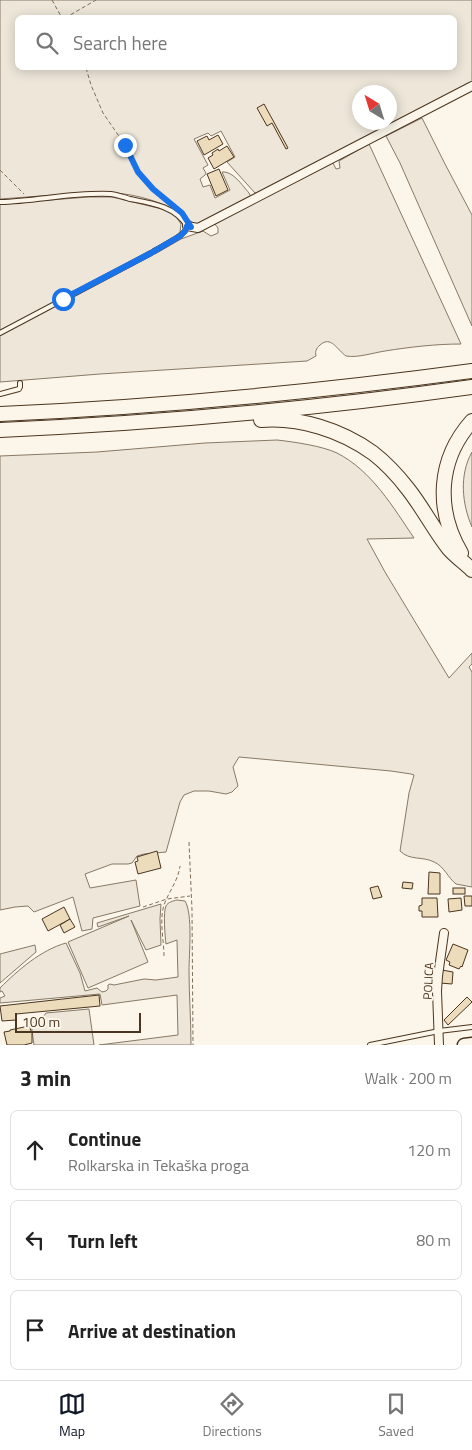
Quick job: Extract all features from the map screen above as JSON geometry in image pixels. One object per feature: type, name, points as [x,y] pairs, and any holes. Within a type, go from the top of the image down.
[{"type":"highway","points":[[0,414],[233,398],[472,371]]},
{"type":"highway","points":[[0,430],[238,414],[394,398],[472,387]]},
{"type":"highway","points":[[238,414],[258,420],[296,421],[320,427],[349,438],[373,454],[392,471],[409,490],[450,549],[470,568]]},
{"type":"highway","points":[[470,568],[455,544],[447,523],[444,505],[444,482],[453,448],[463,430],[472,421]]},
{"type":"main road","points":[[464,1045],[472,1044]]},
{"type":"street","points":[[187,226],[198,228],[472,86]]},
{"type":"street","name":"POLICA","points":[[439,1045],[440,1031],[437,992],[444,933]]},
{"type":"lane","points":[[0,202],[113,194],[167,209],[175,213],[187,226],[180,236],[151,253],[0,333]]},
{"type":"lane","points":[[0,394],[19,389],[20,383]]},
{"type":"lane","points":[[370,1045],[440,1031],[472,1027]]},
{"type":"path","points":[[52,0],[62,15]]},
{"type":"path","points":[[69,15],[96,0]]},
{"type":"path","points":[[86,70],[90,85],[103,114],[125,145],[138,172],[153,189],[170,203]]},
{"type":"path","points":[[0,170],[30,200]]},
{"type":"path","points":[[189,842],[192,910],[193,1045]]},
{"type":"path","points":[[164,956],[162,916],[164,905],[179,876],[180,866]]},
{"type":"path","points":[[143,907],[167,899],[190,896]]},
{"type":"shaded area","points":[[0,0],[472,0],[472,83],[397,122],[397,85],[352,85],[352,130],[381,130],[260,193],[255,193],[227,162],[235,157],[221,131],[211,136],[208,133],[194,139],[208,165],[203,168],[206,173],[200,179],[203,187],[210,185],[215,198],[230,190],[222,172],[226,172],[237,179],[251,197],[198,224],[160,203],[142,197],[95,192],[0,199]]},
{"type":"shaded area","points":[[422,118],[472,215],[472,326],[400,163],[386,136]]},
{"type":"shaded area","points":[[369,144],[461,344],[413,347],[360,356],[346,356],[334,344],[324,342],[316,350],[316,356],[307,361],[0,382],[0,204],[112,197],[166,210],[175,215],[181,224],[180,232],[169,241],[152,249],[155,254],[181,239],[203,231],[211,236],[218,233],[218,228],[214,223],[333,163],[336,169],[340,168],[339,161]]},
{"type":"shaded area","points":[[277,440],[316,446],[337,453],[361,470],[371,480],[390,502],[414,538],[367,539],[385,572],[449,678],[472,653],[472,664],[469,667],[472,672],[472,887],[456,884],[441,866],[434,862],[408,856],[400,851],[409,793],[414,775],[391,771],[239,757],[233,767],[238,786],[232,792],[226,794],[194,791],[184,795],[180,802],[166,852],[144,854],[137,856],[132,863],[112,864],[85,874],[90,888],[136,880],[140,906],[93,918],[92,929],[82,931],[73,897],[34,912],[28,906],[0,910],[0,456],[97,452],[205,443]]},
{"type":"shaded area","points":[[472,452],[472,527],[466,509],[463,489],[465,470]]},
{"type":"shaded area","points":[[177,900],[185,901],[189,915],[191,1045],[99,1045],[178,1035],[177,995],[102,1005],[100,994],[0,1003],[0,998],[5,996],[2,991],[0,992],[0,988],[14,974],[48,950],[66,943],[80,973],[85,991],[97,988],[102,992],[108,989],[110,984],[178,977],[177,940],[166,944],[164,919],[167,905]]},
{"type":"shaded area","points":[[161,904],[161,945],[146,950],[131,920],[148,962],[88,988],[68,942],[129,916],[98,927],[97,923]]},
{"type":"shaded area","points":[[35,945],[36,952],[0,983],[0,954]]},
{"type":"shaded area","points":[[89,1009],[94,1045],[34,1045],[31,1023],[41,1020],[46,1013]]},
{"type":"building","points":[[264,104],[288,148],[286,149],[272,123],[267,126],[257,108]]},
{"type":"building","points":[[218,135],[223,144],[204,155],[197,141],[207,136],[209,140]]},
{"type":"building","points":[[227,146],[234,157],[214,169],[208,158],[218,149],[219,151]]},
{"type":"building","points":[[219,169],[228,190],[216,196],[207,174]]},
{"type":"building","points":[[157,851],[161,868],[138,874],[135,862],[138,861],[137,857]]},
{"type":"building","points":[[429,872],[440,873],[440,894],[428,894]]},
{"type":"building","points":[[403,882],[413,883],[412,889],[402,888]]},
{"type":"building","points":[[378,886],[382,897],[373,899],[370,888]]},
{"type":"building","points":[[453,888],[465,888],[465,894],[453,894]]},
{"type":"building","points":[[464,896],[472,896],[472,906],[465,906]]},
{"type":"building","points":[[422,898],[437,898],[438,917],[422,917],[422,911],[419,911],[419,906],[422,905]]},
{"type":"building","points":[[461,898],[462,910],[449,912],[448,899]]},
{"type":"building","points":[[64,907],[70,919],[48,931],[42,919]]},
{"type":"building","points":[[70,919],[75,927],[64,933],[60,925]]},
{"type":"building","points":[[453,944],[468,950],[462,967],[459,969],[449,965],[450,962],[446,960]]},
{"type":"building","points":[[442,970],[453,972],[452,984],[440,983]]},
{"type":"building","points":[[99,995],[100,1006],[16,1014],[16,1020],[2,1021],[0,1006]]},
{"type":"building","points":[[467,997],[472,1002],[448,1025],[444,1020]]},
{"type":"building","points":[[29,1026],[32,1033],[32,1043],[7,1045],[4,1032]]},
{"type":"route","points":[[63,299],[151,253],[180,236],[187,226],[191,227],[182,213],[153,189],[138,172],[125,145]]}]
